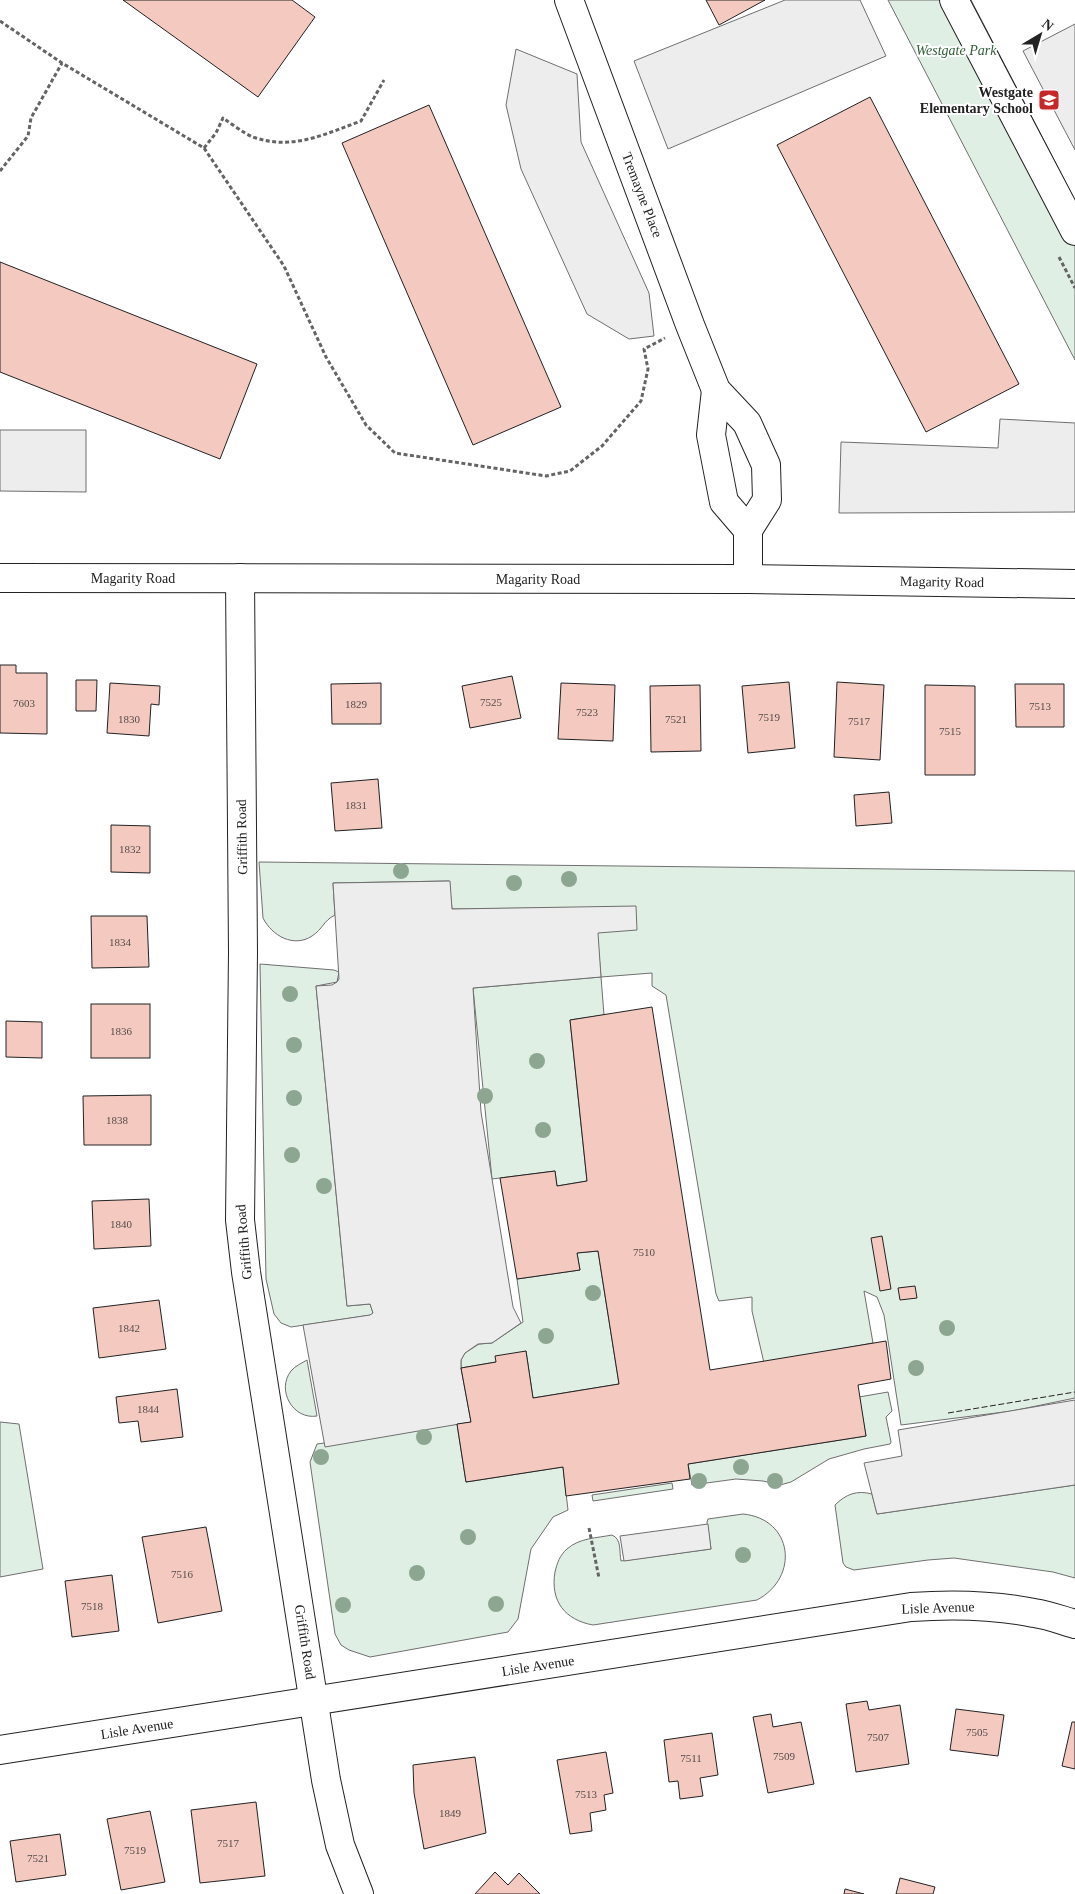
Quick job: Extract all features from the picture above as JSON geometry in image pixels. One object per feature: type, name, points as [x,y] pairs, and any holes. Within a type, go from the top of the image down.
[{"type":"street","name":"Tremayne Place","points":[[569,0],[716,390],[747,423],[766,465],[766,500],[748,530],[724,502],[711,435],[716,390]]},
{"type":"street","points":[[954,0],[1075,231]]},
{"type":"street","points":[[748,530],[748,579]]},
{"type":"street","name":"Magarity Road","points":[[0,578],[748,579],[1075,584]]},
{"type":"street","name":"Griffith Road","points":[[240,578],[243,952],[240,1220],[246,1272],[326,1780],[340,1845],[359,1894]]},
{"type":"street","name":"Lisle Avenue","points":[[0,1750],[911,1606],[998,1607],[1035,1613],[1075,1624]]},
{"type":"path","points":[[0,21],[62,63],[204,148],[284,266],[326,356],[366,425],[395,453],[546,476],[570,471],[602,446],[641,401],[648,370],[644,349],[690,324]]},
{"type":"path","points":[[0,171],[28,136],[31,118],[62,63]]},
{"type":"path","points":[[204,148],[216,133],[223,118],[252,136],[276,141],[301,142],[362,121],[384,80]]},
{"type":"path","points":[[589,1528],[599,1578]]},
{"type":"green space","name":"Westgate Park","points":[[888,0],[971,0],[1075,200],[1075,360]]},
{"type":"green space","points":[[259,862],[1075,871],[1075,1398],[1012,1411],[901,1425],[884,1315],[877,1297],[864,1291],[873,1343],[764,1363],[752,1311],[752,1297],[719,1301],[716,1294],[666,995],[652,986],[652,973],[601,977],[597,933],[636,907],[452,909],[449,881],[333,883],[335,915],[312,936],[298,941],[278,935],[263,918]]},
{"type":"green space","points":[[260,964],[339,972],[337,982],[316,986],[347,1306],[370,1304],[373,1313],[371,1315],[291,1327],[281,1323],[274,1314],[266,1279]]},
{"type":"green space","points":[[601,977],[604,1015],[570,1020],[587,1181],[557,1186],[555,1171],[492,1179],[473,988]]},
{"type":"green space","points":[[598,1251],[619,1384],[533,1398],[526,1351],[496,1362],[461,1368],[461,1360],[465,1353],[479,1344],[492,1343],[523,1322],[517,1279],[580,1270],[577,1253]]},
{"type":"green space","points":[[307,1360],[317,1416],[308,1416],[294,1409],[286,1395],[285,1387],[291,1371]]},
{"type":"green space","points":[[888,1392],[892,1411],[886,1417],[890,1444],[829,1459],[791,1482],[780,1485],[763,1481],[736,1479],[692,1485],[688,1464],[866,1436],[859,1397]]},
{"type":"green space","points":[[0,1422],[19,1424],[43,1569],[0,1577]]},
{"type":"green space","points":[[457,1424],[466,1482],[563,1467],[568,1510],[553,1517],[531,1549],[518,1619],[508,1632],[370,1657],[349,1650],[341,1645],[335,1634],[310,1462],[317,1444]]},
{"type":"green space","points":[[672,1483],[673,1489],[593,1501],[592,1495]]},
{"type":"green space","points":[[1075,1485],[1075,1578],[1053,1572],[954,1558],[854,1570],[846,1567],[843,1563],[835,1505],[843,1498],[852,1494],[861,1492],[872,1494],[877,1514]]},
{"type":"green space","points":[[743,1514],[760,1518],[772,1526],[781,1537],[785,1550],[785,1564],[780,1578],[771,1590],[757,1600],[593,1625],[567,1614],[557,1600],[554,1582],[555,1572],[561,1557],[572,1545],[588,1539],[612,1535],[619,1543],[621,1561],[711,1549],[708,1519]]},
{"type":"shaded area","points":[[785,0],[860,0],[886,56],[668,149],[634,61]]},
{"type":"shaded area","points":[[1075,24],[1075,150],[1023,51]]},
{"type":"shaded area","points":[[516,49],[577,74],[581,142],[649,293],[654,336],[629,339],[587,314],[521,169],[506,105]]},
{"type":"shaded area","points":[[1000,419],[1075,423],[1075,512],[839,513],[841,442],[998,448]]},
{"type":"shaded area","points":[[0,430],[86,430],[86,492],[0,491]]},
{"type":"shaded area","points":[[450,881],[452,909],[636,906],[637,930],[598,933],[601,977],[473,988],[481,1112],[513,1307],[521,1323],[492,1343],[478,1344],[465,1353],[461,1360],[471,1422],[325,1447],[303,1325],[373,1313],[370,1304],[347,1306],[316,986],[332,985],[339,979],[333,883]]},
{"type":"shaded area","points":[[1075,1400],[1075,1485],[877,1514],[864,1463],[902,1456],[898,1430]]},
{"type":"shaded area","points":[[708,1524],[711,1549],[624,1561],[620,1536]]},
{"type":"building","points":[[123,0],[292,0],[315,17],[258,97]]},
{"type":"building","points":[[706,0],[765,0],[719,25]]},
{"type":"building","points":[[870,97],[1019,384],[926,432],[777,145]]},
{"type":"building","points":[[429,105],[561,407],[473,445],[342,143]]},
{"type":"building","points":[[0,262],[257,364],[220,459],[0,372]]},
{"type":"building","points":[[0,665],[16,665],[16,673],[47,673],[47,734],[0,733]]},
{"type":"building","points":[[512,676],[521,718],[470,728],[462,686]]},
{"type":"building","points":[[76,680],[97,680],[96,711],[76,711]]},
{"type":"building","points":[[789,682],[795,748],[748,753],[742,686]]},
{"type":"building","points":[[837,682],[884,685],[880,760],[834,757]]},
{"type":"building","points":[[110,683],[160,686],[159,705],[151,704],[149,736],[107,733]]},
{"type":"building","points":[[381,683],[381,724],[332,724],[331,684]]},
{"type":"building","points":[[561,683],[615,685],[613,741],[558,739]]},
{"type":"building","points":[[1015,684],[1064,684],[1064,727],[1016,727]]},
{"type":"building","points":[[700,685],[701,751],[651,752],[650,686]]},
{"type":"building","points":[[925,685],[975,686],[975,775],[925,775]]},
{"type":"building","points":[[378,779],[382,828],[335,831],[331,783]]},
{"type":"building","points":[[889,792],[892,823],[856,826],[854,795]]},
{"type":"building","points":[[111,825],[150,826],[150,873],[111,872]]},
{"type":"building","points":[[91,916],[147,916],[149,967],[92,968]]},
{"type":"building","points":[[91,1004],[150,1004],[150,1058],[91,1058]]},
{"type":"building","points":[[652,1007],[710,1370],[886,1341],[891,1379],[858,1385],[866,1436],[688,1464],[690,1479],[566,1496],[563,1467],[466,1482],[457,1424],[471,1422],[461,1368],[496,1362],[495,1356],[526,1351],[533,1398],[619,1384],[598,1251],[577,1253],[580,1270],[517,1279],[500,1178],[555,1171],[557,1186],[587,1181],[570,1020]]},
{"type":"building","points":[[6,1021],[42,1022],[42,1058],[6,1057]]},
{"type":"building","points":[[151,1095],[151,1145],[84,1145],[83,1096]]},
{"type":"building","points":[[149,1199],[151,1246],[94,1249],[92,1201]]},
{"type":"building","points":[[882,1236],[891,1289],[880,1291],[871,1238]]},
{"type":"building","points":[[915,1286],[917,1298],[900,1300],[898,1288]]},
{"type":"building","points":[[159,1300],[166,1349],[99,1358],[93,1308]]},
{"type":"building","points":[[177,1389],[183,1437],[141,1442],[138,1421],[119,1423],[116,1397]]},
{"type":"building","points":[[206,1527],[222,1611],[158,1623],[142,1537]]},
{"type":"building","points":[[112,1575],[119,1631],[72,1637],[65,1581]]},
{"type":"building","points":[[867,1701],[869,1710],[900,1705],[909,1764],[856,1772],[846,1704]]},
{"type":"building","points":[[956,1709],[1004,1715],[998,1756],[950,1750]]},
{"type":"building","points":[[771,1714],[773,1727],[801,1722],[814,1784],[768,1793],[753,1717]]},
{"type":"building","points":[[1072,1722],[1075,1722],[1075,1769],[1062,1766]]},
{"type":"building","points":[[712,1733],[718,1775],[700,1778],[703,1796],[680,1799],[678,1781],[669,1782],[664,1740]]},
{"type":"building","points":[[606,1752],[613,1793],[604,1795],[606,1810],[590,1813],[592,1831],[570,1834],[557,1760]]},
{"type":"building","points":[[475,1757],[486,1833],[424,1849],[414,1793],[413,1765]]},
{"type":"building","points":[[256,1802],[265,1876],[200,1883],[191,1810]]},
{"type":"building","points":[[150,1811],[165,1882],[121,1890],[107,1819]]},
{"type":"building","points":[[60,1834],[66,1875],[16,1882],[10,1841]]},
{"type":"building","points":[[495,1872],[508,1885],[519,1873],[540,1894],[475,1894]]},
{"type":"building","points":[[900,1878],[935,1887],[933,1894],[896,1894]]},
{"type":"building","points":[[845,1889],[864,1894],[844,1894]]},
{"type":"fence","points":[[948,1413],[1075,1392]]},
{"type":"place","name":"Westgate Elementary School","points":[[1049,100]]}]
